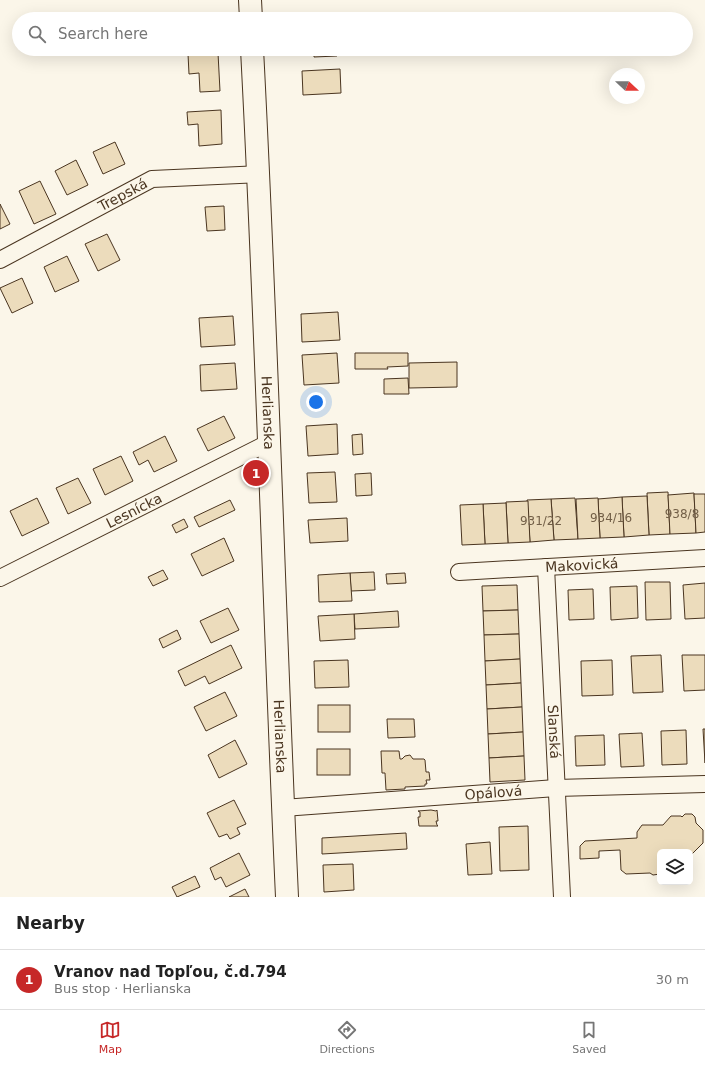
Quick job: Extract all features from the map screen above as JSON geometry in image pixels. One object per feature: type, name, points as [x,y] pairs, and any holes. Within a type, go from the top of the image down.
[{"type":"main road","points":[[250,0],[251,12]]},
{"type":"main road","name":"Herlianska","points":[[252,56],[259,174],[268,443],[287,897]]},
{"type":"street","name":"Trepská","points":[[0,260],[152,179],[259,174]]},
{"type":"street","name":"Lesnícka","points":[[0,578],[268,443]]},
{"type":"street","name":"Makovická","points":[[459,572],[705,558]]},
{"type":"street","name":"Slanská","points":[[546,568],[562,897]]},
{"type":"street","name":"Opálová","points":[[283,808],[556,788],[705,784]]},
{"type":"building","points":[[188,56],[218,56],[220,91],[200,92],[199,73],[189,74]]},
{"type":"building","points":[[314,56],[337,56],[314,57]]},
{"type":"building","points":[[340,69],[341,93],[303,95],[302,71]]},
{"type":"building","points":[[221,110],[222,144],[199,146],[198,124],[188,125],[187,112]]},
{"type":"building","points":[[115,142],[125,164],[103,174],[93,152]]},
{"type":"building","points":[[76,160],[88,185],[67,195],[55,171]]},
{"type":"building","points":[[40,181],[56,214],[34,224],[19,191]]},
{"type":"building","points":[[0,204],[10,224],[0,229]]},
{"type":"building","points":[[224,206],[225,230],[207,231],[205,207]]},
{"type":"building","points":[[107,234],[120,260],[98,271],[85,244]]},
{"type":"building","points":[[67,256],[79,281],[55,292],[44,267]]},
{"type":"building","points":[[22,278],[33,303],[12,313],[0,288]]},
{"type":"building","points":[[338,312],[340,340],[302,342],[301,314]]},
{"type":"building","points":[[233,316],[235,345],[201,347],[199,318]]},
{"type":"building","points":[[337,353],[339,383],[304,385],[302,355]]},
{"type":"building","points":[[355,353],[408,353],[408,366],[387,367],[388,369],[355,369]]},
{"type":"building","points":[[457,362],[457,387],[409,388],[409,363]]},
{"type":"building","points":[[235,363],[237,389],[201,391],[200,365]]},
{"type":"building","points":[[408,378],[409,394],[384,394],[384,379]]},
{"type":"building","points":[[224,416],[235,438],[208,451],[197,429]]},
{"type":"building","points":[[337,424],[338,454],[308,456],[306,426]]},
{"type":"building","points":[[362,434],[363,454],[353,455],[352,435]]},
{"type":"building","points":[[165,436],[177,461],[154,472],[148,460],[139,465],[133,452]]},
{"type":"building","points":[[121,456],[133,481],[105,495],[93,469]]},
{"type":"building","points":[[335,472],[337,502],[309,503],[307,473]]},
{"type":"building","points":[[371,473],[372,495],[356,496],[355,474]]},
{"type":"building","points":[[78,478],[91,503],[68,514],[56,488]]},
{"type":"building","points":[[668,492],[670,534],[649,535],[647,493]]},
{"type":"building","points":[[694,493],[696,533],[670,534],[668,495]]},
{"type":"building","points":[[694,494],[705,494],[705,532],[696,533]]},
{"type":"building","points":[[647,496],[649,535],[624,537],[622,497]]},
{"type":"building","points":[[622,497],[624,537],[600,538],[598,499]]},
{"type":"building","points":[[37,498],[49,523],[22,536],[10,511]]},
{"type":"building","points":[[575,498],[578,539],[554,540],[551,499]]},
{"type":"building","points":[[598,498],[600,538],[578,539],[576,499]]},
{"type":"building","points":[[551,499],[554,540],[530,542],[527,500]]},
{"type":"building","points":[[230,500],[235,510],[199,527],[194,517]]},
{"type":"building","points":[[528,501],[530,542],[508,543],[506,502]]},
{"type":"building","points":[[506,503],[508,543],[485,544],[483,504]]},
{"type":"building","points":[[483,504],[485,544],[462,545],[460,505]]},
{"type":"building","points":[[347,518],[348,541],[310,543],[308,520]]},
{"type":"building","points":[[184,519],[188,527],[176,533],[172,525]]},
{"type":"building","points":[[224,538],[234,561],[202,576],[191,554]]},
{"type":"building","points":[[163,570],[168,579],[153,586],[148,577]]},
{"type":"building","points":[[374,572],[375,590],[351,591],[350,573]]},
{"type":"building","points":[[350,573],[352,601],[319,602],[318,575]]},
{"type":"building","points":[[405,573],[406,583],[387,584],[386,574]]},
{"type":"building","points":[[645,582],[670,582],[671,619],[646,620]]},
{"type":"building","points":[[705,583],[705,618],[685,619],[683,585]]},
{"type":"building","points":[[517,585],[518,610],[483,611],[482,586]]},
{"type":"building","points":[[637,586],[638,618],[611,620],[610,587]]},
{"type":"building","points":[[593,589],[594,619],[569,620],[568,590]]},
{"type":"building","points":[[228,608],[239,630],[211,643],[200,621]]},
{"type":"building","points":[[518,610],[519,634],[484,635],[483,611]]},
{"type":"building","points":[[398,611],[399,627],[355,629],[354,614]]},
{"type":"building","points":[[354,614],[355,639],[320,641],[318,616]]},
{"type":"building","points":[[177,630],[181,639],[163,648],[159,639]]},
{"type":"building","points":[[519,634],[520,659],[485,661],[484,635]]},
{"type":"building","points":[[231,645],[242,668],[209,684],[205,676],[185,686],[178,671]]},
{"type":"building","points":[[661,655],[663,692],[633,693],[631,656]]},
{"type":"building","points":[[682,655],[705,655],[705,690],[684,691]]},
{"type":"building","points":[[520,659],[521,683],[486,685],[485,661]]},
{"type":"building","points":[[348,660],[349,687],[315,688],[314,661]]},
{"type":"building","points":[[612,660],[613,695],[582,696],[581,661]]},
{"type":"building","points":[[521,683],[522,707],[487,709],[486,685]]},
{"type":"building","points":[[225,692],[237,716],[206,731],[194,707]]},
{"type":"building","points":[[318,705],[350,705],[350,732],[318,732]]},
{"type":"building","points":[[522,707],[523,732],[488,734],[487,709]]},
{"type":"building","points":[[387,719],[414,719],[415,737],[388,738]]},
{"type":"building","points":[[703,729],[705,729],[705,763]]},
{"type":"building","points":[[686,730],[687,764],[662,765],[661,731]]},
{"type":"building","points":[[523,732],[524,756],[489,758],[488,734]]},
{"type":"building","points":[[642,733],[644,766],[621,767],[619,734]]},
{"type":"building","points":[[604,735],[605,765],[576,766],[575,736]]},
{"type":"building","points":[[235,740],[247,764],[219,778],[208,755]]},
{"type":"building","points":[[317,749],[350,749],[350,775],[317,775]]},
{"type":"building","points":[[381,751],[399,751],[400,759],[410,755],[413,759],[424,759],[426,772],[429,772],[430,780],[426,780],[427,784],[425,784],[425,786],[386,790],[385,773],[382,773]]},
{"type":"building","points":[[524,756],[525,780],[490,782],[489,758]]},
{"type":"building","points":[[234,800],[246,824],[237,828],[240,834],[230,839],[227,834],[219,837],[207,813]]},
{"type":"building","points":[[437,810],[438,821],[436,821],[438,826],[419,826],[418,817],[420,817],[420,812],[418,811]]},
{"type":"building","points":[[685,814],[692,814],[695,817],[696,823],[703,830],[703,843],[693,853],[693,849],[657,849],[657,874],[653,875],[650,873],[626,874],[621,870],[620,850],[599,851],[599,858],[580,859],[580,846],[585,841],[637,838],[637,832],[642,825],[663,825],[671,816],[682,817]]},
{"type":"building","points":[[528,826],[529,870],[500,871],[499,827]]},
{"type":"building","points":[[406,833],[407,849],[322,854],[322,838]]},
{"type":"building","points":[[490,842],[492,874],[468,875],[466,844]]},
{"type":"building","points":[[239,853],[250,875],[226,887],[221,877],[215,880],[210,868]]},
{"type":"building","points":[[353,864],[354,890],[324,892],[323,865]]},
{"type":"building","points":[[195,876],[200,887],[177,897],[172,887]]},
{"type":"building","points":[[245,889],[249,897],[229,897]]},
{"type":"place","name":"Vranov nad Topľou, č.d.794","points":[[256,473]]}]
